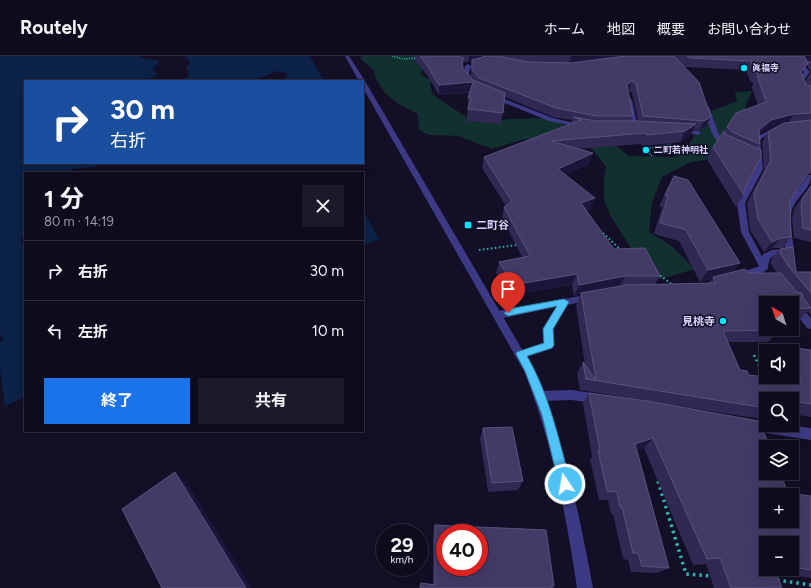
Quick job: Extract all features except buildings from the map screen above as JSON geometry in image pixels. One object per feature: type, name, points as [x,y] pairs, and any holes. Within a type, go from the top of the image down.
[{"type":"street","points":[[347,56],[361,80]]},
{"type":"street","points":[[811,63],[800,63],[807,72],[800,81],[804,93],[811,94]]},
{"type":"street","points":[[461,65],[471,65],[466,73],[469,82],[475,89]]},
{"type":"street","points":[[364,85],[521,354],[541,396],[562,469],[585,588]]},
{"type":"street","points":[[628,93],[639,128],[628,128]]},
{"type":"street","points":[[488,95],[552,120],[592,128]]},
{"type":"street","points":[[705,103],[714,133],[723,144],[738,151]]},
{"type":"street","points":[[766,271],[745,232],[741,203],[759,169],[755,159],[757,141],[760,137],[776,128],[783,128]]},
{"type":"street","points":[[676,130],[698,133]]},
{"type":"street","points":[[766,271],[766,256],[772,252],[790,252],[787,213],[794,200],[811,177]]},
{"type":"street","points":[[733,278],[766,271]]},
{"type":"street","points":[[498,315],[603,295]]},
{"type":"street","points":[[521,354],[549,345],[548,329],[564,302]]},
{"type":"street","points":[[799,312],[811,326]]},
{"type":"street","points":[[541,396],[572,395],[609,401]]},
{"type":"street","points":[[740,423],[811,434]]},
{"type":"path","points":[[392,56],[403,59],[418,58]]},
{"type":"path","points":[[595,234],[603,232],[618,249],[624,253]]},
{"type":"path","points":[[462,252],[525,244]]},
{"type":"path","points":[[656,272],[674,286]]},
{"type":"path","points":[[754,355],[769,386]]},
{"type":"path","points":[[658,478],[686,574],[716,576]]},
{"type":"path","points":[[769,579],[792,581],[811,585]]},
{"type":"green space","points":[[362,56],[430,56],[420,74],[430,80],[432,94],[469,119],[490,122],[509,119],[550,118],[567,126],[602,134],[629,156],[674,157],[690,143],[700,123],[712,111],[737,101],[735,92],[752,91],[746,104],[744,120],[712,159],[691,162],[662,177],[652,202],[649,232],[672,246],[695,269],[661,279],[645,270],[610,215],[604,199],[604,179],[606,167],[586,141],[557,134],[521,140],[492,149],[459,136],[429,135],[419,130],[418,114],[397,103],[385,93],[376,79],[374,71],[360,58]]},
{"type":"water","points":[[0,56],[139,56],[146,59],[157,60],[159,63],[153,68],[153,70],[157,74],[148,80],[24,80],[24,164],[104,164],[93,167],[73,169],[67,172],[24,172],[24,237],[21,239],[24,246],[24,397],[5,406],[0,370],[0,342],[3,340],[0,333]]},
{"type":"water","points":[[184,56],[310,56],[323,80],[283,80],[286,78],[287,73],[278,71],[255,80],[182,80],[189,76],[186,67],[190,64],[190,61]]},
{"type":"water","points":[[364,212],[379,239],[364,246]]},
{"type":"place","name":"眞福寺","points":[[744,68]]},
{"type":"place","name":"二町若神明社","points":[[646,150]]},
{"type":"place","name":"二町谷","points":[[468,225]]},
{"type":"place","name":"見桃寺","points":[[723,321]]},
{"type":"route","points":[[508,313],[564,302],[548,329],[549,345],[521,354],[541,396],[553,435],[565,484]]}]
